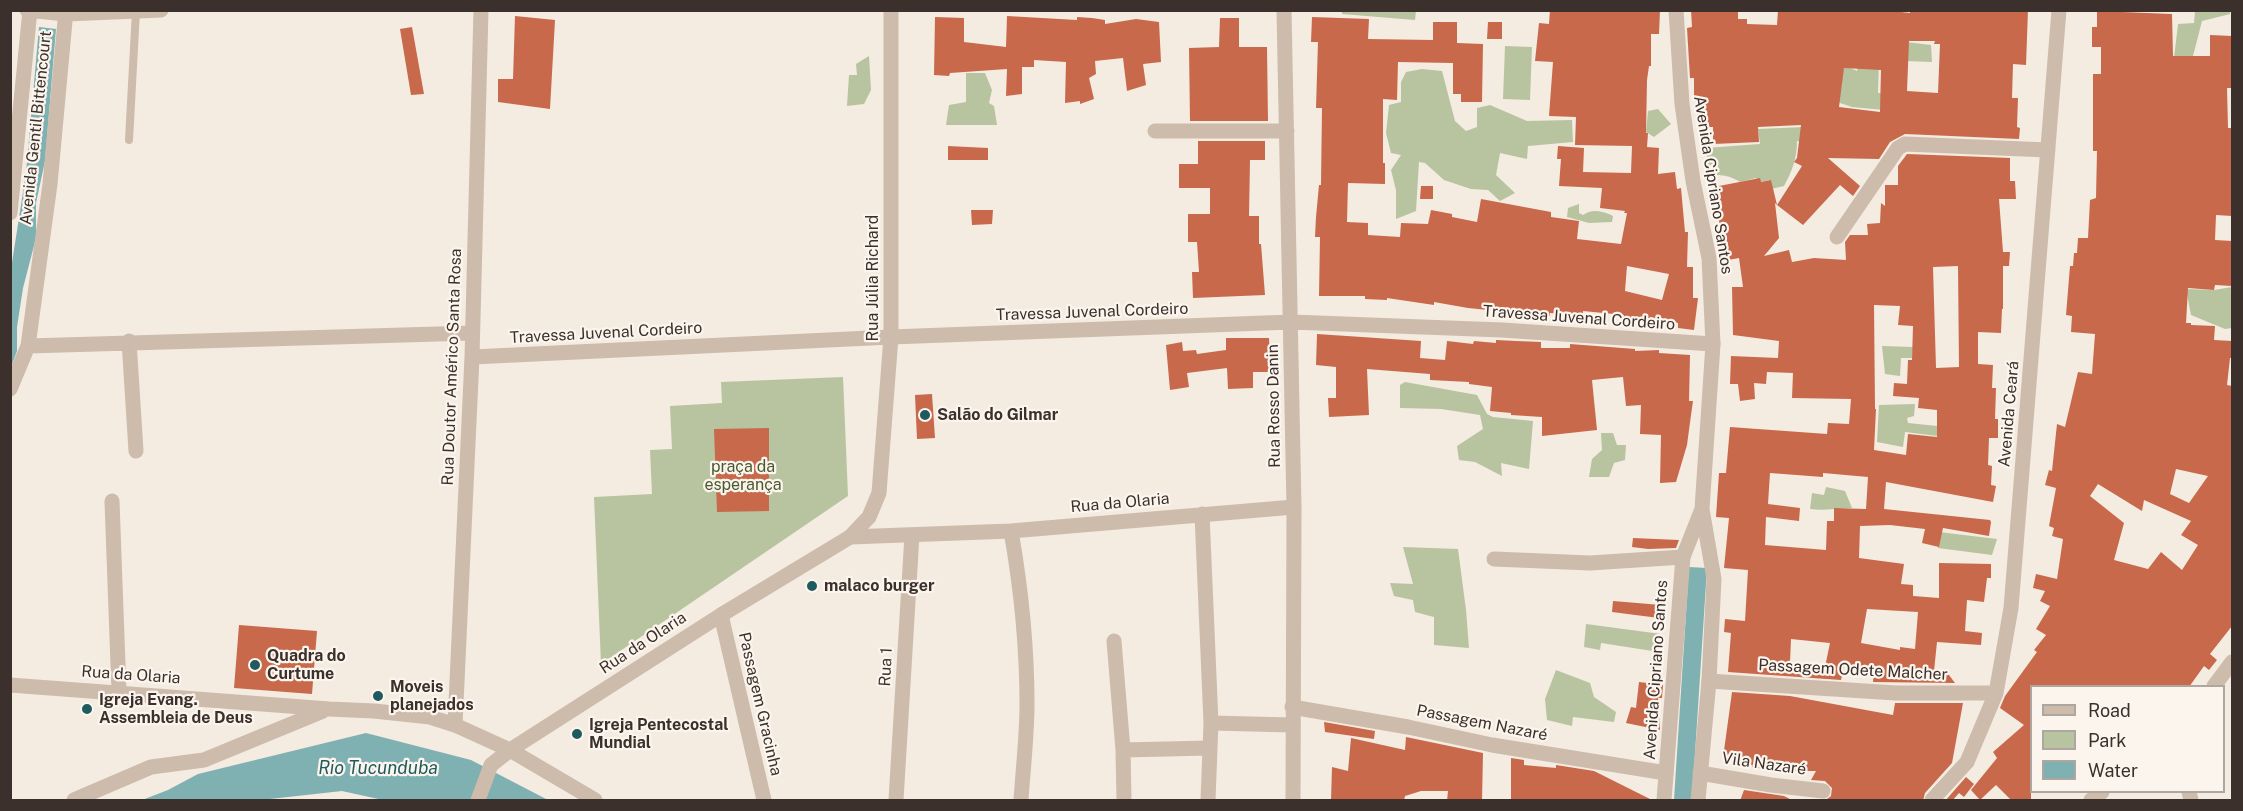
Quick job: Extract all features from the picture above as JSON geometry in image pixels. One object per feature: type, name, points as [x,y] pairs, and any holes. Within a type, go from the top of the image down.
[{"type":"street","points":[[30,11],[62,13],[161,10]]},
{"type":"street","name":"Rua Doutor Américo Santa Rosa","points":[[455,725],[472,357],[481,10]]},
{"type":"street","name":"Rua Júlia Richard","points":[[850,537],[869,517],[879,493],[891,337],[891,10]]},
{"type":"street","name":"Rua Rosso Danin","points":[[1284,10],[1294,507],[1293,801]]},
{"type":"street","name":"Avenida Cipriano Santos","points":[[1676,10],[1682,104],[1693,181],[1709,258],[1713,344],[1702,509],[1714,579],[1709,681],[1698,801]]},
{"type":"street","name":"Avenida Ceará","points":[[1932,801],[1967,762],[1996,693],[2011,608],[2059,10]]},
{"type":"street","name":"Avenida Gentil Bittencourt","points":[[10,213],[30,11]]},
{"type":"street","name":"Avenida Gentil Bittencourt","points":[[10,389],[28,346],[50,184],[62,13]]},
{"type":"street","points":[[1155,132],[1287,131]]},
{"type":"street","points":[[1837,237],[1898,148],[1905,144],[2048,150]]},
{"type":"street","name":"Travessa Juvenal Cordeiro","points":[[472,357],[891,337],[1291,322],[1502,330],[1713,344]]},
{"type":"street","points":[[28,346],[472,333]]},
{"type":"street","points":[[129,342],[136,451]]},
{"type":"street","points":[[112,501],[119,692]]},
{"type":"street","name":"Rua da Olaria","points":[[10,685],[430,717],[455,725],[510,750],[721,615],[850,537],[1011,531],[1294,507]]},
{"type":"street","name":"Avenida Cipriano Santos","points":[[1664,801],[1683,557],[1702,509]]},
{"type":"street","points":[[1202,514],[1211,723],[1208,801]]},
{"type":"street","points":[[1011,531],[1021,597],[1026,657],[1027,707],[1022,801]]},
{"type":"street","name":"Rua 1","points":[[896,801],[912,535]]},
{"type":"street","points":[[1494,559],[1590,563],[1683,557]]},
{"type":"street","name":"Passagem Gracinha","points":[[721,615],[764,801]]},
{"type":"street","points":[[1114,642],[1124,750],[1124,801]]},
{"type":"street","points":[[2215,685],[2232,662]]},
{"type":"street","name":"Passagem Odete Malcher","points":[[1709,681],[1896,693],[1996,693]]},
{"type":"street","name":"Passagem Nazaré","points":[[1292,707],[1492,745],[1666,773]]},
{"type":"street","points":[[74,801],[151,767],[204,760],[329,709]]},
{"type":"street","points":[[1211,723],[1292,725]]},
{"type":"street","points":[[1124,750],[1209,748]]},
{"type":"street","points":[[477,801],[491,765],[510,750],[595,801]]},
{"type":"street","name":"Vila Nazaré","points":[[1700,773],[1823,791]]},
{"type":"lane","points":[[129,140],[136,12]]},
{"type":"green space","points":[[1342,10],[1416,11],[1415,20],[1342,14]]},
{"type":"green space","points":[[1864,11],[1881,39],[1931,45],[1932,62],[1879,60],[1878,93],[1889,93],[1884,110],[1852,107],[1837,102],[1842,83],[1832,60],[1857,71]]},
{"type":"green space","points":[[2195,11],[2230,11],[2230,14],[2202,21],[2193,56],[2174,58],[2178,24],[2194,23]]},
{"type":"green space","points":[[1505,46],[1532,47],[1530,100],[1503,99]]},
{"type":"green space","points":[[869,56],[871,90],[864,104],[847,106],[849,75],[857,75],[856,64]]},
{"type":"green space","points":[[1422,69],[1442,71],[1455,121],[1466,131],[1477,127],[1477,108],[1490,105],[1527,121],[1572,120],[1573,142],[1528,146],[1527,159],[1500,153],[1496,175],[1515,193],[1500,201],[1488,190],[1471,189],[1444,180],[1425,163],[1419,162],[1416,211],[1396,219],[1396,190],[1391,170],[1401,155],[1391,153],[1386,133],[1389,105],[1401,102],[1401,82],[1406,72]]},
{"type":"green space","points":[[966,73],[985,73],[992,90],[989,103],[994,106],[997,125],[946,125],[949,105],[966,102]]},
{"type":"green space","points":[[1658,109],[1671,124],[1654,137],[1646,132],[1648,111]]},
{"type":"green space","points":[[1804,127],[1805,142],[1797,141],[1794,165],[1784,186],[1771,189],[1771,180],[1760,182],[1756,178],[1740,182],[1716,175],[1710,169],[1706,148],[1760,144],[1758,129]]},
{"type":"green space","points":[[1579,204],[1579,213],[1583,215],[1594,211],[1602,212],[1613,216],[1612,222],[1589,223],[1567,217],[1568,208]]},
{"type":"green space","points":[[2232,287],[2232,328],[2225,329],[2191,315],[2186,289],[2214,290]]},
{"type":"green space","points":[[1882,346],[1913,347],[1912,358],[1901,358],[1900,376],[1885,374]]},
{"type":"green space","name":"praça da esperança","points":[[843,377],[848,496],[601,664],[594,497],[652,494],[650,450],[672,449],[670,406],[722,403],[721,382]]},
{"type":"green space","points":[[1405,382],[1477,395],[1487,414],[1493,417],[1533,421],[1529,469],[1501,463],[1502,476],[1475,462],[1459,460],[1457,446],[1483,429],[1480,415],[1441,409],[1400,408],[1400,385]]},
{"type":"green space","points":[[1915,404],[1914,416],[1907,418],[1908,423],[1937,426],[1937,436],[1905,432],[1903,447],[1877,442],[1879,405]]},
{"type":"green space","points":[[1601,433],[1613,433],[1617,445],[1626,445],[1625,460],[1614,463],[1609,477],[1589,477],[1592,459],[1602,450]]},
{"type":"green space","points":[[1826,487],[1845,491],[1852,508],[1810,509],[1812,493],[1824,495]]},
{"type":"green space","points":[[1939,532],[1997,539],[1992,555],[1938,548]]},
{"type":"green space","points":[[1403,547],[1458,549],[1469,648],[1434,645],[1434,617],[1415,612],[1413,600],[1394,596],[1390,583],[1413,584]]},
{"type":"green space","points":[[1586,624],[1661,634],[1659,652],[1601,643],[1600,650],[1584,647]]},
{"type":"green space","points":[[1556,670],[1590,683],[1594,697],[1616,712],[1614,722],[1573,717],[1572,726],[1547,720],[1545,699]]},
{"type":"water","points":[[39,27],[56,29],[45,161],[36,203],[36,238],[23,288],[17,327],[17,351],[11,367],[11,269],[26,173]]},
{"type":"water","points":[[1689,567],[1707,568],[1692,800],[1674,800]]},
{"type":"water","name":"Rio Tucunduba","points":[[366,733],[471,760],[548,800],[383,800],[342,791],[261,800],[142,800],[168,790],[198,774]]},
{"type":"building","points":[[1550,10],[1660,10],[1659,34],[1651,34],[1651,66],[1649,66],[1647,80],[1647,147],[1659,148],[1658,174],[1675,172],[1677,189],[1681,188],[1685,232],[1688,232],[1687,267],[1693,267],[1693,298],[1698,298],[1694,330],[1678,328],[1678,323],[1650,317],[1649,321],[1623,319],[1624,315],[1583,311],[1583,316],[1550,313],[1550,316],[1468,308],[1434,302],[1434,305],[1387,298],[1387,300],[1365,299],[1365,296],[1319,296],[1320,237],[1315,237],[1319,185],[1321,185],[1322,108],[1316,108],[1318,42],[1311,42],[1312,17],[1369,19],[1368,39],[1433,40],[1433,22],[1457,22],[1457,43],[1483,44],[1482,102],[1461,102],[1461,94],[1453,94],[1453,63],[1398,62],[1397,100],[1383,99],[1385,184],[1348,183],[1347,222],[1368,223],[1368,235],[1400,237],[1401,223],[1428,224],[1431,210],[1477,222],[1481,199],[1551,212],[1551,217],[1579,221],[1577,239],[1621,244],[1627,213],[1600,208],[1602,188],[1559,186],[1561,159],[1557,159],[1558,146],[1584,148],[1583,172],[1631,173],[1632,146],[1575,145],[1576,117],[1549,116],[1553,62],[1535,61],[1539,23],[1549,24]],"holes":[[[1627,266],[1669,274],[1662,300],[1625,291]]]},
{"type":"building","points":[[1691,10],[1738,10],[1738,19],[1747,19],[1747,24],[1777,25],[1778,10],[1884,10],[1910,13],[1910,10],[2028,10],[2026,65],[2013,64],[2012,98],[2018,98],[2019,139],[1905,134],[1890,142],[1879,159],[1828,158],[1860,186],[1853,196],[1840,185],[1803,225],[1777,205],[1802,166],[1794,162],[1797,158],[1801,125],[1758,127],[1759,142],[1713,144],[1713,127],[1697,127],[1697,96],[1694,97],[1694,78],[1690,78],[1687,28],[1692,27]],"holes":[[[1909,41],[1935,41],[1934,44],[1940,44],[1938,93],[1907,91]],[[1844,68],[1881,70],[1880,112],[1839,107]]]},
{"type":"building","points":[[2097,11],[2172,14],[2173,56],[2210,56],[2210,35],[2232,36],[2232,88],[2227,88],[2228,128],[2232,128],[2232,216],[2216,215],[2215,240],[2232,241],[2232,286],[2215,285],[2214,290],[2188,288],[2186,323],[2215,326],[2214,340],[2232,341],[2232,358],[2230,358],[2227,385],[2232,386],[2232,626],[2210,654],[2217,660],[2209,670],[2204,666],[2190,685],[2030,685],[2031,801],[2012,801],[1996,785],[1980,800],[1971,790],[1997,758],[1993,752],[2024,725],[2000,708],[2005,696],[2037,652],[2034,650],[2046,635],[2036,629],[2050,606],[2040,601],[2045,591],[2033,588],[2036,574],[2057,579],[2063,539],[2052,536],[2054,528],[2049,526],[2056,488],[2045,485],[2049,470],[2052,471],[2057,424],[2065,427],[2078,372],[2092,374],[2095,334],[2071,332],[2072,316],[2066,315],[2070,266],[2073,266],[2074,253],[2077,253],[2078,238],[2088,238],[2090,200],[2096,198],[2097,151],[2093,151],[2093,74],[2101,74],[2101,47],[2092,47],[2092,27],[2097,27]],"holes":[[[2176,469],[2208,476],[2189,503],[2170,494]],[[2098,484],[2142,511],[2144,500],[2191,521],[2181,535],[2198,545],[2182,570],[2161,552],[2148,569],[2114,560],[2124,523],[2090,496]]]},
{"type":"building","points":[[515,16],[555,20],[550,109],[498,102],[498,79],[513,79]]},
{"type":"building","points":[[1007,16],[1077,20],[1077,17],[1092,18],[1105,20],[1105,24],[1136,19],[1159,22],[1161,62],[1143,64],[1146,85],[1127,91],[1123,58],[1095,61],[1096,74],[1089,78],[1094,99],[1080,104],[1080,101],[1065,103],[1066,62],[1034,60],[1034,67],[1022,67],[1022,94],[1006,96],[1007,69],[950,73],[949,76],[934,75],[935,17],[964,18],[964,42],[1006,47]]},
{"type":"building","points":[[1220,18],[1239,18],[1239,47],[1267,47],[1268,121],[1190,121],[1189,48],[1219,47]]},
{"type":"building","points":[[1488,22],[1502,22],[1502,39],[1487,39]]},
{"type":"building","points":[[412,27],[424,94],[411,95],[400,29]]},
{"type":"building","points":[[1198,141],[1265,141],[1265,160],[1250,160],[1249,216],[1259,216],[1259,244],[1261,244],[1265,295],[1193,298],[1192,272],[1199,272],[1197,242],[1188,242],[1188,214],[1210,214],[1210,188],[1179,188],[1179,164],[1198,164]]},
{"type":"building","points":[[948,146],[988,148],[988,160],[948,160]]},
{"type":"building","points":[[1907,154],[2010,158],[2010,181],[2015,181],[2016,199],[1999,199],[2003,252],[2010,252],[2009,266],[2003,266],[2001,333],[1978,332],[1978,364],[1993,365],[1992,388],[1996,388],[1995,419],[1998,419],[1998,438],[1989,438],[1988,465],[1992,466],[1991,485],[1996,486],[1993,502],[1886,482],[1884,509],[1990,520],[1989,536],[1943,528],[1939,547],[1922,543],[1925,529],[1890,525],[1860,526],[1859,558],[1904,564],[1901,584],[1913,585],[1913,596],[1939,598],[1939,563],[1991,564],[1991,578],[1987,578],[1984,602],[1967,600],[1965,631],[1982,633],[1981,645],[1937,642],[1934,671],[1946,671],[1955,683],[1873,682],[1874,668],[1844,665],[1841,680],[1728,672],[1731,633],[1724,632],[1725,619],[1745,621],[1748,570],[1724,568],[1729,518],[1716,517],[1719,473],[1726,473],[1730,427],[1827,434],[1828,423],[1849,424],[1851,399],[1792,398],[1793,373],[1767,372],[1766,384],[1754,383],[1755,399],[1740,401],[1738,384],[1730,384],[1731,356],[1778,358],[1779,341],[1733,335],[1732,287],[1743,287],[1739,258],[1728,260],[1714,199],[1721,198],[1719,186],[1760,178],[1761,182],[1771,180],[1777,205],[1775,203],[1779,238],[1764,256],[1789,250],[1792,262],[1814,258],[1846,260],[1845,242],[1850,235],[1868,235],[1867,224],[1880,223],[1881,203],[1885,206],[1885,185],[1898,185],[1898,166]],"holes":[[[1958,266],[1959,367],[1936,368],[1933,267]],[[1874,305],[1900,306],[1898,325],[1913,326],[1912,360],[1908,360],[1907,384],[1894,383],[1893,396],[1919,398],[1918,408],[1937,410],[1937,437],[1908,434],[1906,455],[1874,450]],[[1770,473],[1823,477],[1823,473],[1868,477],[1866,509],[1834,508],[1834,521],[1827,521],[1826,550],[1765,545],[1766,517],[1799,521],[1800,508],[1768,504]],[[1867,609],[1918,612],[1915,649],[1900,647],[1900,650],[1861,643]],[[1791,639],[1830,643],[1825,667],[1790,663]]]},
{"type":"building","points":[[1421,186],[1433,186],[1433,199],[1420,199]]},
{"type":"building","points":[[971,210],[993,210],[992,224],[972,225]]},
{"type":"building","points":[[1317,334],[1421,341],[1420,358],[1445,360],[1447,341],[1473,344],[1474,341],[1496,343],[1496,340],[1541,342],[1541,348],[1570,348],[1570,344],[1635,349],[1635,351],[1659,350],[1659,353],[1690,355],[1689,401],[1693,401],[1687,445],[1676,482],[1660,483],[1661,435],[1640,434],[1641,405],[1626,406],[1623,377],[1592,380],[1597,430],[1542,436],[1542,417],[1490,411],[1492,387],[1469,384],[1469,382],[1430,380],[1430,374],[1367,369],[1369,415],[1329,417],[1328,398],[1336,398],[1336,367],[1316,365]]},
{"type":"building","points":[[1226,338],[1269,338],[1270,359],[1277,359],[1277,372],[1253,372],[1253,388],[1228,389],[1227,368],[1187,373],[1189,387],[1170,390],[1166,345],[1182,342],[1183,351],[1196,350],[1197,354],[1226,350]]},
{"type":"building","name":"Salão do Gilmar","points":[[932,394],[935,438],[917,439],[915,395]]},
{"type":"building","points":[[769,428],[769,511],[717,512],[714,429]]},
{"type":"building","points":[[1633,538],[1679,540],[1676,548],[1648,549],[1632,547]]},
{"type":"building","points":[[1613,601],[1661,605],[1659,618],[1612,612]]},
{"type":"building","points":[[239,625],[317,631],[312,694],[234,688]]},
{"type":"building","points":[[1639,682],[1663,685],[1662,698],[1658,698],[1660,730],[1626,723],[1631,707],[1636,708]]},
{"type":"building","points":[[1732,692],[1790,696],[1893,715],[1895,703],[1963,703],[1952,763],[1925,793],[1923,801],[1824,801],[1831,796],[1832,788],[1825,781],[1811,780],[1816,771],[1778,771],[1752,767],[1753,765],[1743,764],[1743,760],[1723,758]]},
{"type":"building","points":[[1324,722],[1375,731],[1374,739],[1325,732]]},
{"type":"building","points":[[1406,737],[1483,753],[1482,801],[1447,801],[1448,791],[1421,791],[1405,796],[1404,801],[1331,801],[1332,767],[1348,771],[1351,738],[1405,750]]},
{"type":"building","points":[[1511,758],[1524,760],[1524,765],[1556,768],[1556,765],[1594,771],[1654,801],[1511,801]]},
{"type":"building","points":[[1966,777],[1974,784],[1964,797],[1959,793],[1952,801],[1945,801]]},
{"type":"building","points":[[1744,790],[1784,796],[1794,801],[1740,801]]},
{"type":"place","name":"Salão do Gilmar","points":[[925,415]]},
{"type":"place","name":"malaco burger","points":[[812,586]]},
{"type":"place","name":"Quadra do Curtume","points":[[255,665]]},
{"type":"place","name":"Moveis planejados","points":[[378,696]]},
{"type":"place","name":"Igreja Evang. Assembleia de Deus","points":[[87,709]]},
{"type":"place","name":"Igreja Pentecostal Mundial","points":[[577,734]]}]
